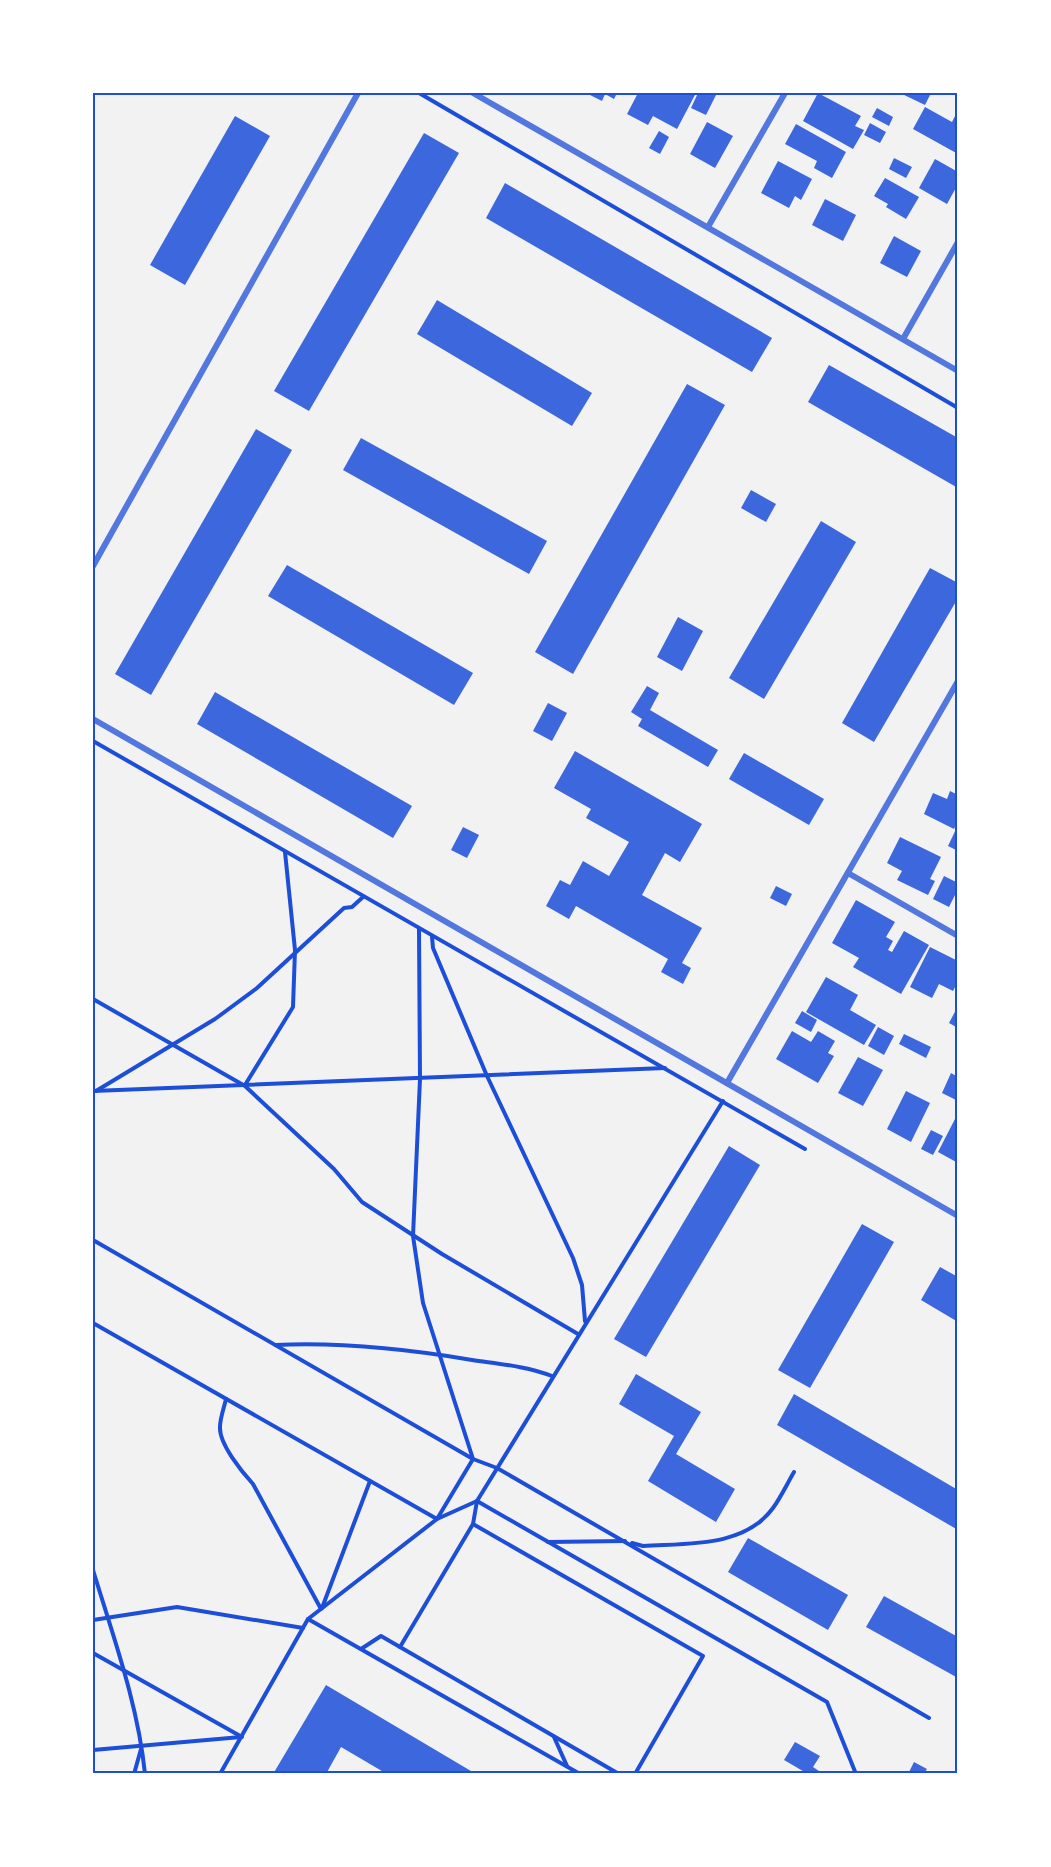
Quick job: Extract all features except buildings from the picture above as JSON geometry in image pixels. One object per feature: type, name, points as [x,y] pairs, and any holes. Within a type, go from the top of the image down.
[{"type":"street","points":[[93,566],[358,93]]},
{"type":"street","points":[[473,93],[958,371]]},
{"type":"street","points":[[708,227],[785,93]]},
{"type":"street","points":[[903,339],[958,242]]},
{"type":"street","points":[[727,1083],[958,681]]},
{"type":"street","points":[[93,718],[958,1215]]},
{"type":"street","points":[[848,873],[958,936]]},
{"type":"path","points":[[419,93],[958,408]]},
{"type":"path","points":[[93,741],[805,1149]]},
{"type":"path","points":[[245,1086],[293,1007],[296,950],[285,851]]},
{"type":"path","points":[[94,1091],[215,1019],[257,988],[344,908],[352,907],[363,897]]},
{"type":"path","points":[[419,929],[420,1078],[413,1236],[423,1303],[473,1459],[437,1519]]},
{"type":"path","points":[[431,936],[433,948],[487,1076],[573,1258],[582,1285],[585,1322]]},
{"type":"path","points":[[93,999],[245,1086],[334,1169],[362,1202],[413,1236],[578,1334]]},
{"type":"path","points":[[94,1091],[665,1068],[686,1060]]},
{"type":"path","points":[[400,1647],[473,1524],[477,1501],[497,1467],[723,1101]]},
{"type":"path","points":[[93,1240],[473,1459],[497,1467],[929,1718]]},
{"type":"path","points":[[93,1323],[437,1519]]},
{"type":"path","points":[[275,1345],[324,1343],[438,1354],[534,1369],[552,1376]]},
{"type":"path","points":[[226,1399],[219,1429],[239,1469],[254,1484],[321,1609]]},
{"type":"path","points":[[548,1542],[626,1541],[643,1546],[729,1538],[754,1525],[772,1509],[794,1472]]},
{"type":"path","points":[[321,1609],[370,1481]]},
{"type":"path","points":[[220,1774],[308,1619],[437,1519],[477,1501]]},
{"type":"path","points":[[477,1501],[827,1702],[856,1774]]},
{"type":"path","points":[[473,1524],[703,1656],[635,1774]]},
{"type":"path","points":[[93,1569],[123,1667],[142,1746],[144,1774]]},
{"type":"path","points":[[93,1584],[99,1589]]},
{"type":"path","points":[[93,1620],[107,1616],[177,1607],[303,1628]]},
{"type":"path","points":[[308,1619],[580,1774]]},
{"type":"path","points":[[361,1650],[381,1636],[619,1774]]},
{"type":"path","points":[[93,1653],[123,1667],[242,1737]]},
{"type":"path","points":[[554,1736],[567,1767]]},
{"type":"path","points":[[93,1750],[242,1737]]},
{"type":"path","points":[[134,1774],[142,1746]]}]
